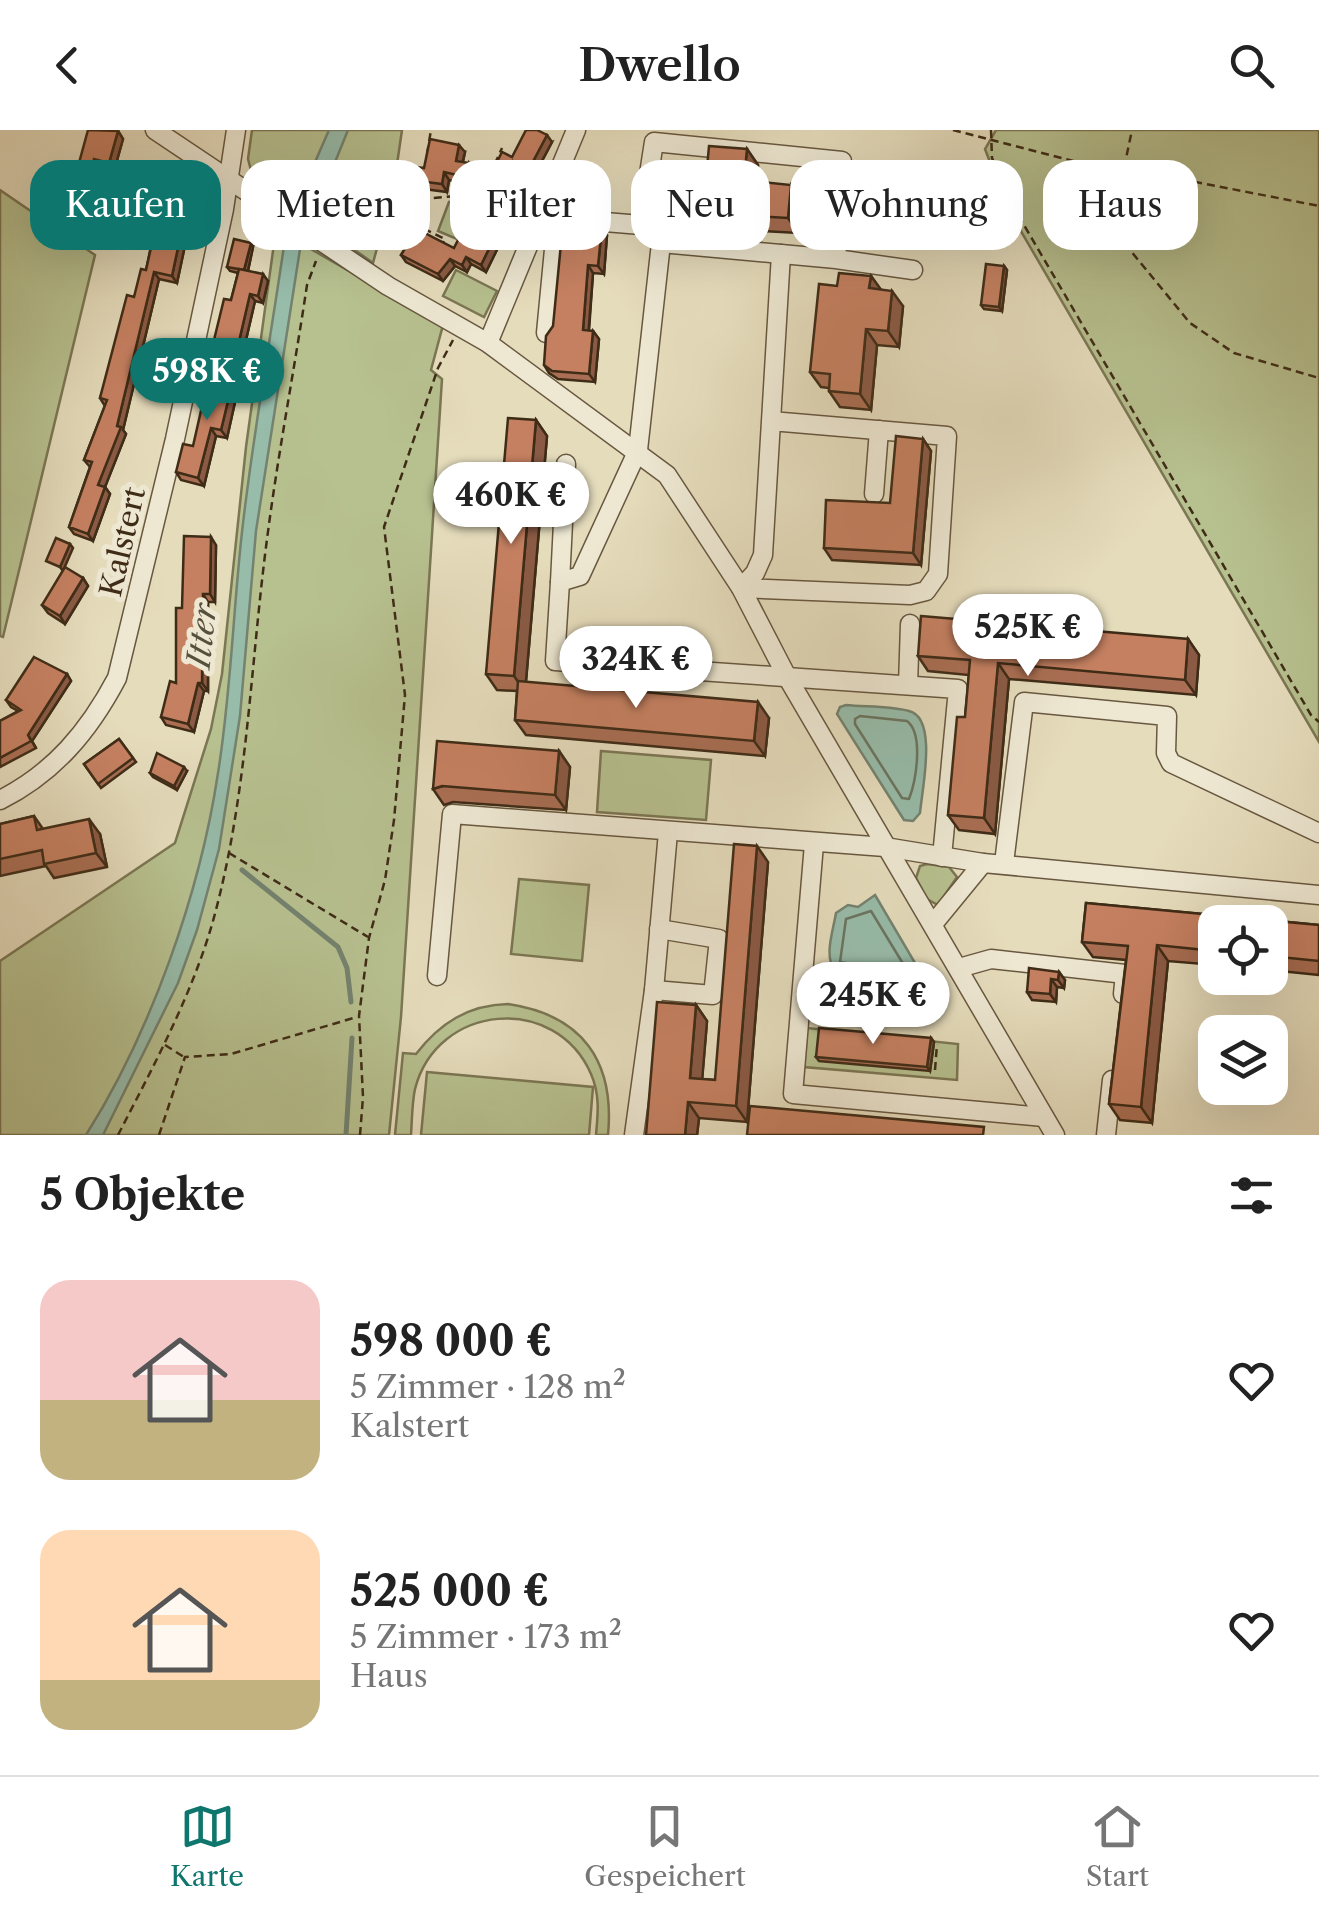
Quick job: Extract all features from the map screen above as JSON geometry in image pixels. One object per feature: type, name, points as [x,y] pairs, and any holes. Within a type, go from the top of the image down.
[{"type":"street","points":[[155,130],[241,190]]},
{"type":"street","name":"Kalstert","points":[[0,800],[52,767],[100,710],[116,678],[170,458],[236,130]]},
{"type":"street","points":[[488,343],[576,130]]},
{"type":"street","points":[[651,160],[654,142],[842,161],[836,258]]},
{"type":"street","points":[[546,333],[557,218],[631,224]]},
{"type":"street","points":[[324,250],[488,343],[668,474],[741,588],[786,675],[1054,1135]]},
{"type":"street","points":[[560,582],[580,576],[638,450],[660,250]]},
{"type":"street","points":[[741,250],[836,258],[912,270]]},
{"type":"street","points":[[741,588],[762,555],[781,254]]},
{"type":"street","points":[[741,588],[910,596],[926,591],[938,574],[947,436],[771,421]]},
{"type":"street","points":[[874,494],[880,430]]},
{"type":"street","points":[[566,464],[556,661],[958,689],[942,857]]},
{"type":"street","points":[[908,685],[910,624]]},
{"type":"street","points":[[1004,863],[1024,702],[1167,716],[1166,752],[1172,762],[1319,833]]},
{"type":"street","points":[[437,976],[452,814],[885,847],[983,863],[1319,895]]},
{"type":"street","points":[[634,1135],[654,990],[668,832]]},
{"type":"street","points":[[814,844],[794,1094],[1044,1117]]},
{"type":"street","points":[[934,924],[983,863]]},
{"type":"street","points":[[654,990],[713,995],[718,939],[659,929]]},
{"type":"street","points":[[958,968],[991,959],[1125,974],[1120,1012]]},
{"type":"street","points":[[1106,1135],[1114,1070]]},
{"type":"path","points":[[426,160],[431,130]]},
{"type":"path","points":[[952,130],[1069,160]]},
{"type":"path","points":[[991,130],[992,158],[1014,208],[1270,648],[1310,715],[1319,722]]},
{"type":"path","points":[[1126,160],[1132,130]]},
{"type":"path","points":[[497,160],[502,148]]},
{"type":"path","points":[[1198,182],[1319,206]]},
{"type":"path","points":[[430,231],[445,238],[440,249]]},
{"type":"path","points":[[118,1135],[164,1044],[212,924],[229,853],[247,746],[266,546],[314,250]]},
{"type":"path","points":[[1130,250],[1190,323],[1234,354],[1319,378]]},
{"type":"path","points":[[360,1135],[363,1097],[359,1016],[394,820],[405,695],[384,527],[438,368],[460,326]]},
{"type":"path","points":[[229,853],[370,938]]},
{"type":"path","points":[[164,1044],[185,1058],[231,1054],[359,1016]]},
{"type":"path","points":[[936,1070],[938,1044]]},
{"type":"path","points":[[160,1135],[185,1058]]},
{"type":"shaded area","points":[[252,130],[402,130],[398,160],[248,159]]},
{"type":"shaded area","points":[[996,130],[1319,130],[1319,742],[1023,235],[1023,160],[989,160],[985,149]]},
{"type":"shaded area","points":[[0,190],[30,211],[30,250],[88,250],[95,255],[3,637]]},
{"type":"shaded area","points":[[450,202],[450,236],[438,231]]},
{"type":"shaded area","points":[[273,250],[313,250],[443,325],[431,370],[442,379],[401,1017],[389,1135],[0,1135],[0,961],[175,843],[211,729],[222,674],[246,447]]},
{"type":"shaded area","points":[[355,250],[376,250],[373,263]]},
{"type":"shaded area","points":[[456,270],[497,291],[484,317],[443,296]]},
{"type":"shaded area","points":[[601,751],[711,760],[706,820],[597,812]]},
{"type":"shaded area","points":[[920,866],[949,867],[957,877],[938,905],[927,899],[916,878]]},
{"type":"shaded area","points":[[519,879],[589,885],[582,961],[511,954]]},
{"type":"shaded area","points":[[508,1004],[556,1019],[589,1046],[606,1085],[608,1135],[596,1135],[596,1089],[574,1048],[552,1030],[526,1020],[498,1019],[471,1025],[447,1039],[427,1060],[415,1089],[411,1135],[395,1135],[403,1053],[416,1054],[435,1033],[468,1012]]},
{"type":"shaded area","points":[[807,1028],[958,1044],[957,1080],[804,1067]]},
{"type":"shaded area","points":[[427,1072],[593,1087],[589,1135],[421,1135]]},
{"type":"water","points":[[329,130],[348,130],[336,160],[316,160]]},
{"type":"water","points":[[283,250],[300,250],[256,531],[240,716],[219,849],[178,983],[103,1135],[86,1135],[152,1007],[199,866],[222,743],[246,495]]},
{"type":"water","points":[[846,705],[901,709],[918,716],[926,740],[926,756],[920,813],[913,821],[904,820],[837,714]]},
{"type":"water","points":[[875,895],[918,968],[914,983],[836,973],[832,967],[830,944],[836,913],[848,905],[858,907]]},
{"type":"building","points":[[88,130],[118,131],[110,160],[80,160]]},
{"type":"building","points":[[526,130],[547,135],[534,160],[498,160],[502,152],[512,157]]},
{"type":"building","points":[[430,139],[459,145],[456,160],[450,160],[450,173],[444,172],[442,184],[430,182],[430,160],[426,160]]},
{"type":"building","points":[[709,146],[747,149],[746,160],[708,160]]},
{"type":"building","points":[[770,183],[790,185],[788,218],[770,217]]},
{"type":"building","points":[[430,236],[450,246],[450,250],[488,250],[481,265],[466,257],[462,265],[450,259],[438,274],[401,255],[404,250],[430,250]]},
{"type":"building","points":[[234,239],[241,241],[241,250],[249,250],[244,270],[227,267]]},
{"type":"building","points":[[150,250],[178,250],[172,276],[154,272],[117,426],[121,427],[98,485],[105,487],[88,534],[69,527],[92,462],[84,460],[107,400],[100,398],[127,295],[134,297],[141,269],[146,270]]},
{"type":"building","points":[[560,250],[600,250],[598,266],[588,265],[583,330],[593,331],[589,374],[552,371],[544,365],[546,336],[553,326]]},
{"type":"building","points":[[986,264],[1004,266],[999,307],[981,305]]},
{"type":"building","points":[[239,269],[263,274],[258,296],[250,294],[237,350],[213,344],[224,299],[231,300]]},
{"type":"building","points":[[839,273],[871,276],[869,288],[892,291],[888,331],[866,329],[860,394],[829,391],[830,374],[810,372],[819,284],[837,286]]},
{"type":"building","points":[[210,371],[234,376],[221,430],[211,428],[198,478],[176,472],[183,444],[193,446]]},
{"type":"building","points":[[508,418],[536,420],[514,676],[486,674]]},
{"type":"building","points":[[896,436],[923,439],[913,553],[824,548],[826,500],[890,503]]},
{"type":"building","points":[[184,536],[211,537],[210,594],[203,594],[202,683],[198,683],[188,724],[161,717],[170,681],[176,683],[176,608],[182,608]]},
{"type":"building","points":[[56,538],[70,544],[60,567],[46,561]]},
{"type":"building","points":[[65,567],[83,578],[60,616],[42,605]]},
{"type":"building","points":[[921,616],[1188,639],[1185,680],[998,663],[984,818],[948,815],[957,717],[965,717],[970,660],[918,656]]},
{"type":"building","points":[[34,657],[67,674],[28,735],[31,741],[0,758],[0,721],[21,710],[6,700]]},
{"type":"building","points":[[518,681],[758,702],[754,741],[515,720]]},
{"type":"building","points":[[119,739],[133,758],[98,784],[84,764]]},
{"type":"building","points":[[437,741],[559,751],[555,795],[442,786],[433,789]]},
{"type":"building","points":[[157,753],[184,767],[174,786],[150,773]]},
{"type":"building","points":[[34,816],[37,830],[89,819],[96,853],[44,864],[42,850],[0,859],[0,824]]},
{"type":"building","points":[[734,844],[757,846],[736,1106],[688,1102],[685,1135],[646,1135],[657,1002],[696,1005],[690,1078],[715,1080]]},
{"type":"building","points":[[1086,903],[1198,914],[1198,949],[1157,945],[1141,1107],[1109,1104],[1128,946],[1082,942]]},
{"type":"building","points":[[1288,922],[1319,925],[1319,961],[1288,958]]},
{"type":"building","points":[[1029,968],[1059,972],[1058,980],[1051,979],[1050,994],[1027,992]]},
{"type":"building","points":[[819,1028],[931,1038],[927,1067],[816,1057]]},
{"type":"building","points":[[750,1106],[984,1127],[983,1135],[747,1135]]},
{"type":"waterway","points":[[242,870],[338,947],[347,968],[351,1002]]},
{"type":"waterway","points":[[346,1135],[352,1038]]},
{"type":"water label","name":"Itter","points":[[202,636]]}]
